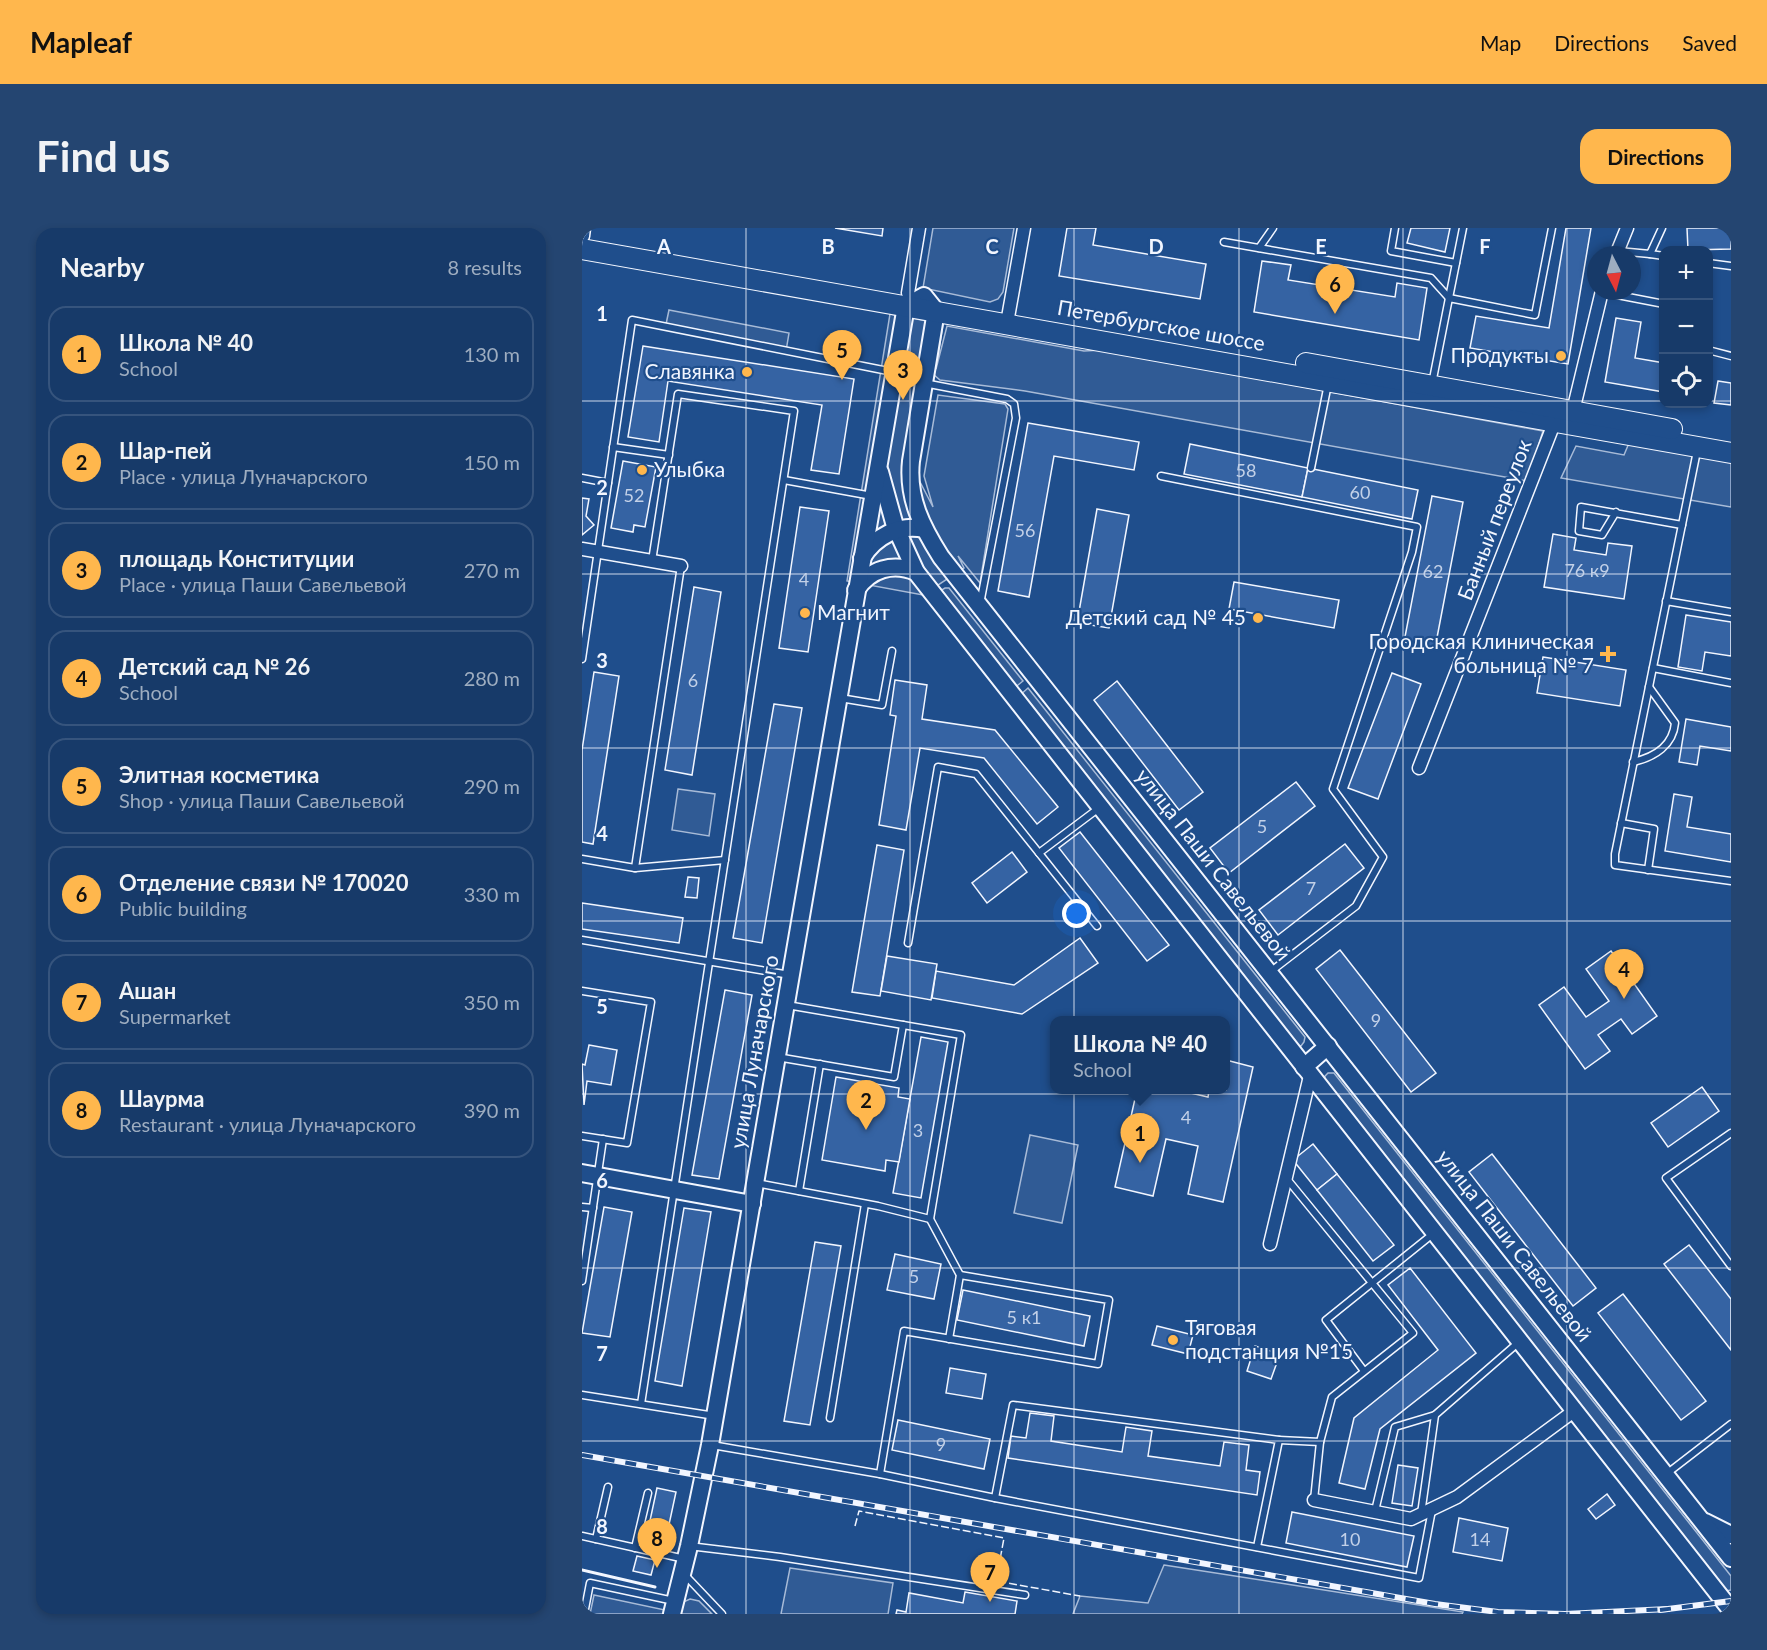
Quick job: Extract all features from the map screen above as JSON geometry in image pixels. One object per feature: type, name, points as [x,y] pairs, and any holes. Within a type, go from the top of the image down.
[{"type":"main road","name":"Петербургское шоссе","points":[[583,238],[1008,317],[1432,385],[1573,411],[1699,440],[1731,453]]},
{"type":"main road","points":[[872,496],[894,372],[918,301]]},
{"type":"main road","name":"улица Паши Савельевой","points":[[918,301],[924,383],[910,479],[915,507],[924,529],[941,556],[1731,1558]]},
{"type":"main road","name":"Петербургское шоссе","points":[[1008,317],[1555,422],[1699,440],[1731,440]]},
{"type":"main road","points":[[1555,422],[1573,411]]},
{"type":"main road","points":[[878,463],[885,497],[896,530],[916,572],[1731,1610]]},
{"type":"main road","name":"улица Луначарского","points":[[674,1607],[710,1445],[872,496]]},
{"type":"main road","points":[[860,562],[876,541],[896,530],[924,529]]},
{"type":"main road","points":[[855,591],[866,578],[882,569],[900,567],[916,572]]},
{"type":"main road","points":[[1306,1071],[1328,1047]]},
{"type":"main road","points":[[590,1175],[752,1204]]},
{"type":"main road","points":[[1700,1519],[1731,1535]]},
{"type":"street","points":[[918,301],[919,228]]},
{"type":"street","points":[[1008,317],[1024,228]]},
{"type":"street","points":[[1620,246],[1627,228]]},
{"type":"street","points":[[1573,411],[1600,300]]},
{"type":"street","name":"Банный переулок","points":[[1419,768],[1555,422]]},
{"type":"street","points":[[582,549],[681,566]]},
{"type":"street","points":[[1270,1244],[1286,1178],[1306,1071]]},
{"type":"street","points":[[1314,1500],[1411,1519],[1457,1497],[1574,1411]]},
{"type":"lane","points":[[1259,248],[1273,228]]},
{"type":"lane","points":[[1395,228],[1391,250],[1456,263]]},
{"type":"lane","points":[[1432,385],[1462,228]]},
{"type":"lane","points":[[1224,242],[1431,278],[1449,298],[1535,315],[1552,228]]},
{"type":"lane","points":[[1650,254],[1662,228]]},
{"type":"lane","points":[[1641,254],[1659,255]]},
{"type":"lane","points":[[1713,264],[1731,266]]},
{"type":"lane","points":[[1641,299],[1659,303]]},
{"type":"lane","points":[[582,659],[632,320],[894,372]]},
{"type":"lane","points":[[1713,351],[1731,356]]},
{"type":"lane","points":[[1311,468],[1329,380]]},
{"type":"lane","points":[[924,383],[1006,399],[1014,404],[1016,418],[980,606]]},
{"type":"lane","points":[[641,1404],[794,411],[678,394],[652,561]]},
{"type":"lane","points":[[1699,440],[1621,823],[1615,865],[1731,881]]},
{"type":"lane","points":[[613,447],[669,455]]},
{"type":"lane","points":[[1161,476],[1304,501],[1417,527],[1412,552],[1333,789],[1383,857],[1356,906],[1269,973]]},
{"type":"lane","points":[[582,478],[608,483]]},
{"type":"lane","points":[[784,480],[872,496]]},
{"type":"lane","points":[[1616,512],[1602,535],[1579,531],[1581,507],[1616,512],[1682,525]]},
{"type":"lane","points":[[635,868],[681,566]]},
{"type":"lane","points":[[1666,602],[1731,612]]},
{"type":"lane","points":[[837,698],[882,705],[892,651]]},
{"type":"lane","points":[[1653,668],[1731,683]]},
{"type":"lane","points":[[1634,762],[1644,760],[1666,746],[1674,735],[1675,723],[1649,686]]},
{"type":"lane","points":[[908,943],[938,766],[976,774],[1097,926]]},
{"type":"lane","points":[[1039,854],[1100,808]]},
{"type":"lane","points":[[1621,823],[1654,829],[1648,870]]},
{"type":"lane","points":[[582,859],[635,868],[725,860]]},
{"type":"lane","points":[[582,940],[791,975]]},
{"type":"lane","points":[[582,991],[651,1002],[627,1143],[582,1136]]},
{"type":"lane","points":[[786,1005],[961,1035],[930,1219],[960,1275],[949,1339]]},
{"type":"lane","points":[[777,1057],[894,1077],[903,1025]]},
{"type":"lane","points":[[799,1191],[820,1064]]},
{"type":"lane","points":[[1731,1133],[1666,1178],[1731,1266]]},
{"type":"lane","points":[[582,1281],[593,1208],[590,1175],[603,1139]]},
{"type":"lane","points":[[1286,1178],[1413,1332],[1332,1397],[1320,1442],[1314,1500]]},
{"type":"lane","points":[[756,1183],[930,1219]]},
{"type":"lane","points":[[830,1418],[865,1204]]},
{"type":"lane","points":[[582,1207],[593,1208]]},
{"type":"lane","points":[[1364,1371],[1326,1320],[1434,1233]]},
{"type":"lane","points":[[880,1474],[904,1331],[1098,1364],[1109,1300],[960,1275]]},
{"type":"lane","points":[[1375,1512],[1395,1427],[1435,1415],[1520,1342]]},
{"type":"lane","points":[[582,1395],[715,1416]]},
{"type":"lane","points":[[995,1498],[1013,1405],[1279,1440],[1320,1442]]},
{"type":"lane","points":[[1420,1514],[1435,1415]]},
{"type":"lane","points":[[1665,1475],[1731,1424]]},
{"type":"lane","points":[[1257,1547],[1279,1440]]},
{"type":"lane","points":[[710,1445],[880,1474],[1419,1578],[1433,1509]]},
{"type":"lane","points":[[596,1539],[608,1487]]},
{"type":"lane","points":[[635,1548],[648,1493]]},
{"type":"lane","points":[[582,1536],[686,1559],[780,1557],[1025,1595]]},
{"type":"lane","points":[[686,1559],[722,1614]]},
{"type":"lane","points":[[582,1581],[674,1607]]},
{"type":"lane","points":[[584,1614],[590,1583]]},
{"type":"shaded area","points":[[933,228],[1014,228],[1003,292],[998,299],[990,302],[923,288]]},
{"type":"shaded area","points":[[669,310],[789,333],[786,351],[665,329]]},
{"type":"shaded area","points":[[890,314],[943,324],[936,369],[947,326],[1084,351],[1102,350],[1543,431],[1527,481],[1025,391],[940,380],[934,375],[917,476],[933,507],[924,476],[938,395],[1005,404],[1008,409],[980,583],[958,556],[964,568],[923,595],[847,581]]},
{"type":"shaded area","points":[[1629,443],[1731,460],[1731,507],[1561,478],[1576,446],[1624,455]]},
{"type":"shaded area","points":[[949,588],[1023,681],[1013,689],[940,591]]},
{"type":"shaded area","points":[[1028,688],[1305,1037],[1301,1046],[1295,1045],[1019,696]]},
{"type":"shaded area","points":[[678,789],[715,794],[709,836],[672,830]]},
{"type":"shaded area","points":[[1328,1073],[1334,1073],[1731,1576],[1731,1590],[1726,1591],[1324,1082]]},
{"type":"shaded area","points":[[1030,1135],[1078,1145],[1062,1223],[1014,1213]]},
{"type":"shaded area","points":[[1164,1565],[1463,1612],[1462,1614],[1073,1614],[1080,1596],[1148,1603]]},
{"type":"shaded area","points":[[790,1568],[893,1583],[888,1614],[781,1614]]},
{"type":"shaded area","points":[[594,1595],[665,1610],[664,1614],[590,1614]]},
{"type":"shaded area","points":[[690,1599],[699,1601],[712,1614],[679,1614],[681,1603]]},
{"type":"building","points":[[835,228],[883,228],[882,236]]},
{"type":"building","points":[[1067,228],[1096,228],[1093,245],[1206,264],[1200,299],[1059,276]]},
{"type":"building","points":[[1411,228],[1450,228],[1445,252],[1407,243]]},
{"type":"building","points":[[1566,228],[1591,228],[1568,364],[1470,348],[1476,316],[1549,328]]},
{"type":"building","points":[[1687,228],[1731,228],[1731,249],[1688,246]]},
{"type":"building","points":[[1262,261],[1291,265],[1288,280],[1395,297],[1397,283],[1427,288],[1419,340],[1254,312]]},
{"type":"building","points":[[1616,318],[1641,322],[1635,358],[1659,362],[1659,391],[1605,382]]},
{"type":"building","points":[[643,346],[854,379],[839,474],[811,470],[822,405],[668,381],[659,442],[628,437]]},
{"type":"building","points":[[1718,381],[1731,383],[1731,405],[1714,403]]},
{"type":"building","points":[[1028,423],[1139,442],[1134,470],[1054,456],[1029,597],[998,591]]},
{"type":"building","points":[[1190,444],[1308,468],[1302,497],[1184,474]]},
{"type":"building","points":[[623,461],[656,467],[645,527],[634,525],[633,532],[611,528]]},
{"type":"building","points":[[1308,468],[1418,490],[1412,519],[1302,497]]},
{"type":"building","points":[[1432,496],[1463,502],[1435,648],[1404,642]]},
{"type":"building","points":[[582,498],[589,499],[586,516],[594,525],[582,535]]},
{"type":"building","points":[[800,507],[829,511],[808,652],[779,648]]},
{"type":"building","points":[[1097,509],[1129,515],[1109,628],[1077,623]]},
{"type":"building","points":[[1553,534],[1576,538],[1574,550],[1606,555],[1608,543],[1632,546],[1624,599],[1544,587]]},
{"type":"building","points":[[1234,582],[1339,600],[1334,628],[1229,609]]},
{"type":"building","points":[[694,587],[721,592],[692,775],[665,770]]},
{"type":"building","points":[[1686,615],[1731,622],[1731,656],[1705,652],[1702,671],[1678,667]]},
{"type":"building","points":[[1543,657],[1626,670],[1620,706],[1537,693]]},
{"type":"building","points":[[594,672],[619,676],[593,844],[582,842],[582,750]]},
{"type":"building","points":[[1392,673],[1421,684],[1378,799],[1348,788]]},
{"type":"building","points":[[895,680],[927,685],[922,719],[995,730],[1058,807],[1037,824],[984,758],[920,748],[906,830],[879,825],[896,716],[890,715]]},
{"type":"building","points":[[1117,681],[1203,792],[1179,810],[1094,700]]},
{"type":"building","points":[[774,704],[802,708],[762,943],[733,938]]},
{"type":"building","points":[[1686,719],[1731,727],[1731,751],[1700,746],[1697,765],[1679,762]]},
{"type":"building","points":[[1296,782],[1315,806],[1229,873],[1210,848]]},
{"type":"building","points":[[1674,794],[1692,797],[1687,827],[1731,834],[1731,862],[1665,851]]},
{"type":"building","points":[[1080,832],[1169,945],[1147,961],[1059,848]]},
{"type":"building","points":[[1345,844],[1364,868],[1278,935],[1259,910]]},
{"type":"building","points":[[877,845],[904,850],[880,996],[852,992]]},
{"type":"building","points":[[1012,852],[1027,872],[987,903],[972,883]]},
{"type":"building","points":[[688,877],[699,878],[697,898],[685,897]]},
{"type":"building","points":[[582,903],[683,918],[679,943],[582,929]]},
{"type":"building","points":[[1080,938],[1098,963],[1022,1014],[932,998],[936,971],[1014,985]]},
{"type":"building","points":[[1340,950],[1436,1073],[1411,1092],[1316,969]]},
{"type":"building","points":[[1611,951],[1657,1016],[1632,1034],[1621,1019],[1598,1035],[1610,1051],[1585,1069],[1539,1005],[1564,987],[1586,1017],[1609,1001],[1586,969]]},
{"type":"building","points":[[887,956],[937,964],[931,1000],[881,991]]},
{"type":"building","points":[[725,990],[752,995],[719,1179],[692,1175]]},
{"type":"building","points":[[921,1037],[948,1042],[921,1198],[893,1193]]},
{"type":"building","points":[[589,1045],[617,1050],[611,1085],[587,1081],[584,1105],[582,1064],[585,1065]]},
{"type":"building","points":[[1230,1061],[1253,1067],[1223,1202],[1188,1194],[1198,1146],[1166,1139],[1153,1196],[1115,1187],[1136,1094],[1195,1094],[1208,1097],[1208,1094],[1230,1094]]},
{"type":"building","points":[[836,1077],[899,1088],[898,1097],[910,1099],[899,1162],[886,1160],[885,1171],[822,1160]]},
{"type":"building","points":[[1702,1087],[1719,1111],[1668,1147],[1651,1123]]},
{"type":"building","points":[[1313,1144],[1337,1174],[1317,1190],[1293,1160]]},
{"type":"building","points":[[1492,1154],[1596,1288],[1573,1306],[1469,1172]]},
{"type":"building","points":[[1337,1174],[1394,1245],[1373,1261],[1317,1190]]},
{"type":"building","points":[[604,1207],[632,1212],[610,1337],[582,1333]]},
{"type":"building","points":[[684,1208],[711,1212],[682,1386],[655,1381]]},
{"type":"building","points":[[815,1242],[841,1246],[810,1425],[784,1421]]},
{"type":"building","points":[[1689,1245],[1731,1299],[1731,1350],[1664,1264]]},
{"type":"building","points":[[895,1254],[941,1264],[934,1299],[887,1290]]},
{"type":"building","points":[[1410,1268],[1476,1353],[1380,1429],[1365,1489],[1339,1483],[1354,1418],[1438,1350],[1388,1285]]},
{"type":"building","points":[[963,1290],[1090,1316],[1084,1346],[957,1320]]},
{"type":"building","points":[[1623,1294],[1706,1401],[1681,1420],[1598,1313]]},
{"type":"building","name":"Тяговая подстанция №15","points":[[1157,1326],[1193,1335],[1188,1354],[1152,1345]]},
{"type":"building","points":[[1255,1346],[1280,1354],[1271,1379],[1247,1371]]},
{"type":"building","points":[[950,1368],[986,1374],[982,1399],[946,1393]]},
{"type":"building","points":[[1030,1413],[1054,1416],[1051,1441],[1122,1452],[1126,1427],[1152,1431],[1148,1456],[1220,1466],[1224,1442],[1249,1445],[1246,1470],[1260,1472],[1257,1495],[1008,1458],[1011,1436],[1026,1438]]},
{"type":"building","points":[[898,1420],[990,1439],[984,1469],[892,1450]]},
{"type":"building","points":[[1398,1465],[1418,1468],[1412,1506],[1392,1503]]},
{"type":"building","points":[[657,1488],[676,1492],[664,1548],[645,1544]]},
{"type":"building","points":[[1607,1494],[1615,1505],[1596,1519],[1588,1509]]},
{"type":"building","points":[[1292,1512],[1414,1536],[1407,1567],[1286,1543]]},
{"type":"building","points":[[1459,1518],[1508,1528],[1502,1561],[1453,1552]]},
{"type":"building","points":[[637,1556],[655,1560],[651,1575],[633,1571]]},
{"type":"building","points":[[965,1592],[1017,1601],[1015,1614],[896,1614],[897,1610],[906,1612],[909,1593],[963,1603]]},
{"type":"railway","points":[[582,1455],[1435,1604],[1498,1612],[1565,1614],[1668,1609]]},
{"type":"railway","points":[[1660,1610],[1731,1601]]},
{"type":"fence","points":[[855,1526],[859,1511],[1004,1538],[996,1581],[1080,1596]]},
{"type":"wall","points":[[582,1570],[655,1587]]},
{"type":"place","name":"Отделение связи № 170020","points":[[1335,314]]},
{"type":"place","name":"Продукты","points":[[1561,356]]},
{"type":"place","name":"Славянка","points":[[747,372]]},
{"type":"place","name":"Элитная косметика","points":[[842,380]]},
{"type":"place","name":"площадь Конституции","points":[[903,400]]},
{"type":"place","name":"Улыбка","points":[[642,470]]},
{"type":"place","name":"Магнит","points":[[805,613]]},
{"type":"place","name":"Детский сад № 45","points":[[1258,618]]},
{"type":"place","name":"Городская клиническая больница № 7","points":[[1608,654]]},
{"type":"place","name":"Детский сад № 26","points":[[1624,999]]},
{"type":"place","name":"Шар-пей","points":[[866,1130]]},
{"type":"place","name":"Школа № 40","points":[[1140,1163]]},
{"type":"place","name":"Тяговая подстанция №15","points":[[1173,1340]]},
{"type":"place","name":"Шаурма","points":[[657,1568]]},
{"type":"place","name":"Ашан","points":[[990,1602]]}]
